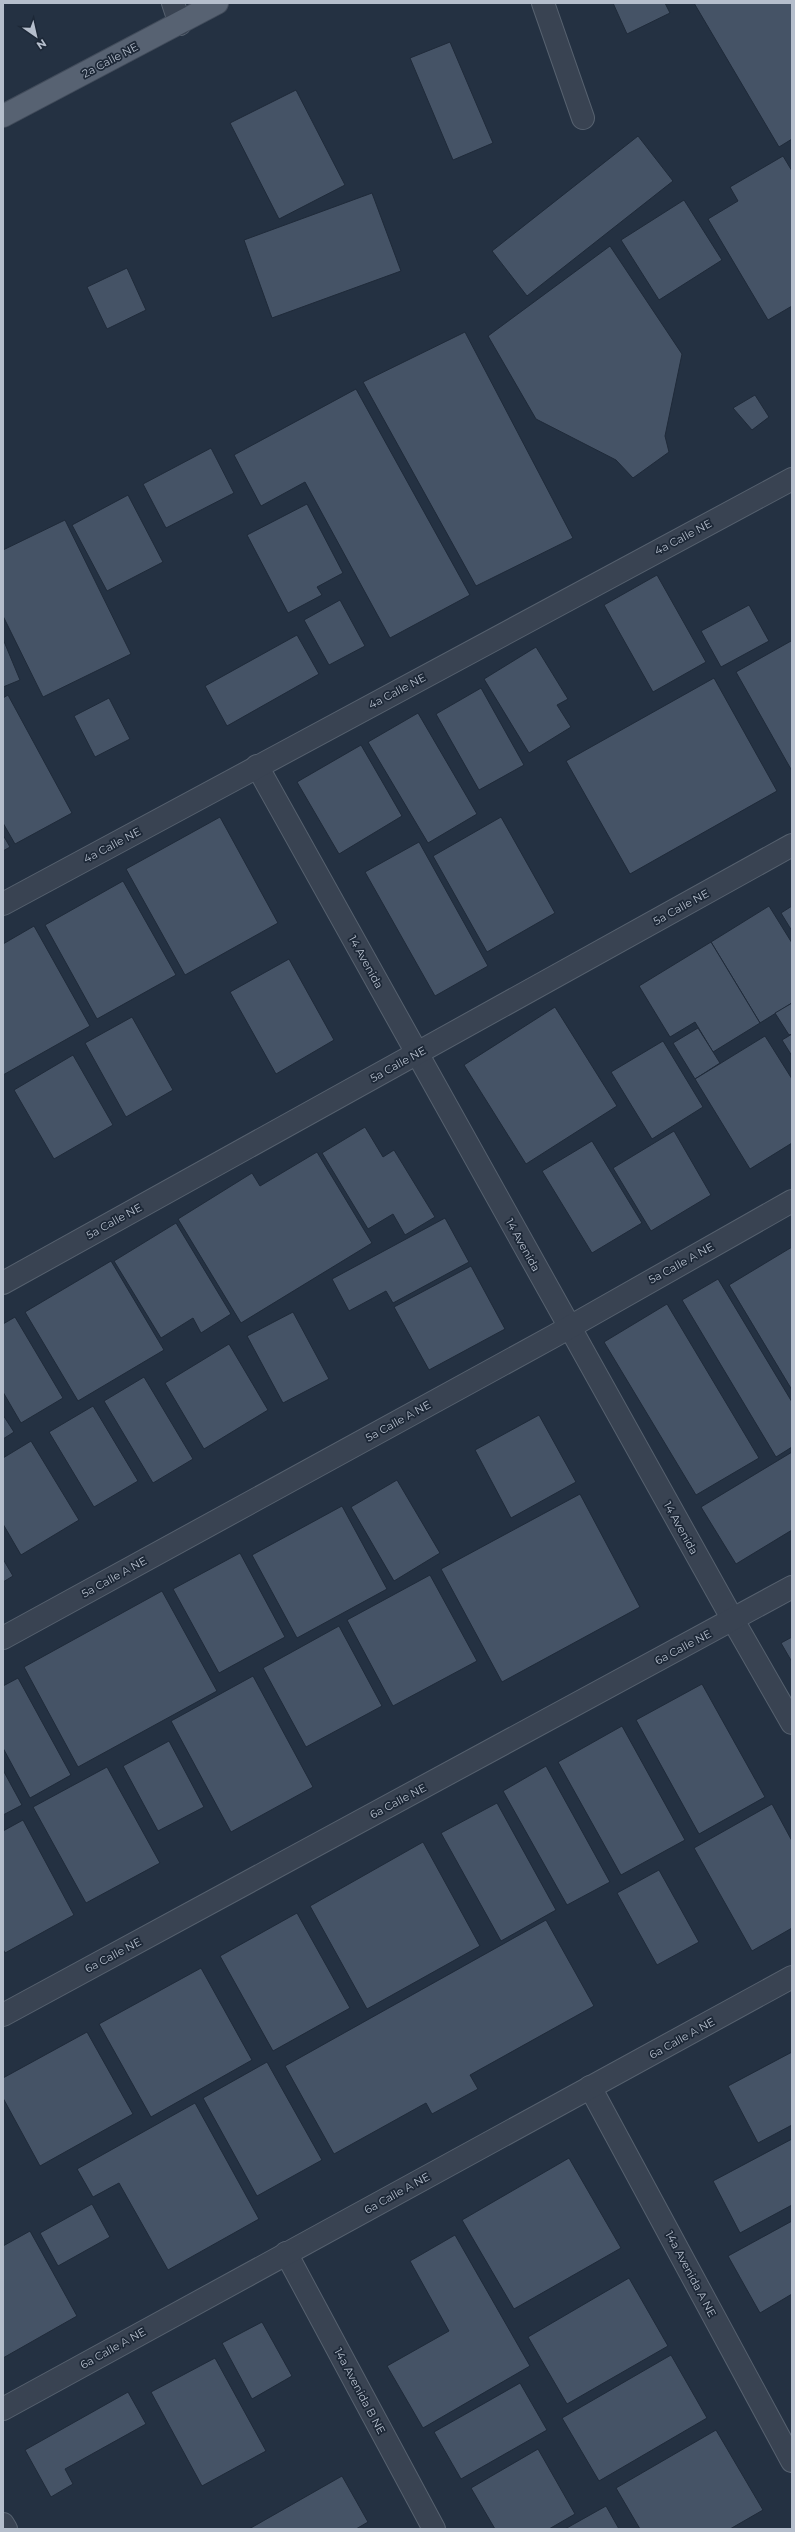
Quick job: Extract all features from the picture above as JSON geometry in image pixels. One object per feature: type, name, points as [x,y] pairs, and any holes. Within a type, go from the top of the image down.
[{"type":"main road","name":"2a Calle NE","points":[[3,116],[180,24],[217,3]]},
{"type":"street","points":[[173,3],[180,24]]},
{"type":"street","points":[[543,3],[583,118]]},
{"type":"street","name":"4a Calle NE","points":[[3,904],[792,479]]},
{"type":"street","name":"14 Avenida","points":[[257,766],[569,1327],[792,1723]]},
{"type":"street","name":"5a Calle NE","points":[[3,1283],[792,844]]},
{"type":"street","name":"5a Calle A NE","points":[[3,1638],[569,1327],[792,1201]]},
{"type":"street","name":"6a Calle NE","points":[[3,2015],[792,1587]]},
{"type":"street","name":"6a Calle A NE","points":[[3,2409],[792,1977]]},
{"type":"street","name":"14a Avenida A NE","points":[[590,2087],[792,2461]]},
{"type":"street","name":"14a Avenida B NE","points":[[286,2253],[434,2529]]},
{"type":"street","points":[[3,2524],[6,2529]]},
{"type":"building","points":[[613,3],[665,3],[670,13],[627,34]]},
{"type":"building","points":[[694,3],[792,3],[792,139],[779,147]]},
{"type":"building","points":[[450,42],[493,143],[453,160],[410,58]]},
{"type":"building","points":[[296,90],[345,185],[279,219],[230,123]]},
{"type":"building","points":[[638,136],[673,181],[527,296],[492,251]]},
{"type":"building","points":[[783,156],[792,171],[792,306],[768,320],[708,219],[738,201],[730,187]]},
{"type":"building","points":[[372,193],[401,271],[272,318],[244,240]]},
{"type":"building","points":[[684,200],[722,260],[659,300],[621,240]]},
{"type":"building","points":[[610,246],[682,354],[665,436],[669,452],[633,478],[616,460],[536,419],[488,336]]},
{"type":"building","points":[[127,268],[146,310],[107,329],[87,287]]},
{"type":"building","points":[[465,332],[573,538],[476,586],[363,382]]},
{"type":"building","points":[[356,389],[470,595],[390,638],[305,482],[261,506],[234,455]]},
{"type":"building","points":[[755,395],[769,417],[752,430],[733,408]]},
{"type":"building","points":[[211,448],[234,493],[166,528],[143,484]]},
{"type":"building","points":[[128,495],[163,562],[107,591],[72,525]]},
{"type":"building","points":[[307,504],[343,573],[317,587],[322,595],[288,613],[247,535]]},
{"type":"building","points":[[65,520],[131,654],[43,697],[3,616],[3,550]]},
{"type":"building","points":[[657,575],[706,662],[653,692],[604,605]]},
{"type":"building","points":[[340,600],[365,646],[329,665],[304,620]]},
{"type":"building","points":[[749,605],[769,641],[721,667],[701,631]]},
{"type":"building","points":[[297,635],[319,674],[227,726],[205,686]]},
{"type":"building","points":[[3,639],[20,680],[3,687]]},
{"type":"building","points":[[791,641],[792,643],[792,771],[736,672]]},
{"type":"building","points":[[536,647],[568,699],[557,705],[571,727],[529,753],[484,679]]},
{"type":"building","points":[[714,678],[777,791],[630,874],[566,761]]},
{"type":"building","points":[[481,688],[524,765],[479,790],[436,714]]},
{"type":"building","points":[[8,695],[72,813],[15,844],[3,823],[3,698]]},
{"type":"building","points":[[109,698],[130,739],[95,757],[74,716]]},
{"type":"building","points":[[418,713],[477,814],[428,843],[368,742]]},
{"type":"building","points":[[361,745],[402,816],[339,854],[297,782]]},
{"type":"building","points":[[220,817],[278,923],[185,975],[126,869]]},
{"type":"building","points":[[501,817],[555,913],[487,952],[433,856]]},
{"type":"building","points":[[3,835],[10,847],[3,851]]},
{"type":"building","points":[[419,842],[488,966],[435,996],[365,872]]},
{"type":"building","points":[[123,881],[176,975],[97,1019],[45,925]]},
{"type":"building","points":[[769,906],[792,943],[792,1003],[760,1023],[711,942]]},
{"type":"building","points":[[792,906],[792,931],[781,913]]},
{"type":"building","points":[[34,926],[90,1026],[3,1075],[3,944]]},
{"type":"building","points":[[711,942],[760,1023],[713,1052],[695,1022],[670,1037],[639,986]]},
{"type":"building","points":[[289,959],[334,1040],[276,1074],[230,992]]},
{"type":"building","points":[[792,1003],[792,1034],[789,1035],[775,1013]]},
{"type":"building","points":[[555,1007],[617,1106],[526,1164],[464,1065]]},
{"type":"building","points":[[132,1017],[173,1090],[126,1117],[85,1043]]},
{"type":"building","points":[[698,1028],[720,1063],[695,1079],[673,1043]]},
{"type":"building","points":[[792,1034],[792,1056],[782,1040]]},
{"type":"building","points":[[765,1036],[792,1079],[792,1143],[750,1169],[695,1079]]},
{"type":"building","points":[[663,1041],[703,1107],[652,1139],[611,1072]]},
{"type":"building","points":[[73,1055],[113,1125],[54,1159],[14,1090]]},
{"type":"building","points":[[365,1127],[383,1157],[394,1150],[435,1217],[405,1235],[393,1214],[368,1229],[322,1153]]},
{"type":"building","points":[[674,1131],[711,1195],[651,1231],[613,1168]]},
{"type":"building","points":[[592,1141],[642,1223],[592,1253],[542,1171]]},
{"type":"building","points":[[317,1152],[372,1243],[241,1323],[178,1219],[252,1173],[260,1186]]},
{"type":"building","points":[[445,1218],[469,1262],[393,1303],[386,1291],[349,1311],[332,1279]]},
{"type":"building","points":[[176,1223],[231,1314],[201,1333],[193,1318],[161,1338],[114,1261]]},
{"type":"building","points":[[792,1247],[792,1390],[729,1285]]},
{"type":"building","points":[[111,1261],[164,1350],[78,1401],[25,1312]]},
{"type":"building","points":[[471,1266],[505,1329],[429,1370],[394,1307]]},
{"type":"building","points":[[718,1279],[792,1402],[792,1447],[776,1457],[682,1300]]},
{"type":"building","points":[[667,1304],[759,1458],[696,1495],[604,1342]]},
{"type":"building","points":[[293,1312],[329,1379],[283,1403],[247,1336]]},
{"type":"building","points":[[15,1317],[63,1398],[21,1423],[3,1392],[3,1324]]},
{"type":"building","points":[[229,1344],[268,1410],[204,1449],[165,1383]]},
{"type":"building","points":[[144,1377],[193,1459],[153,1483],[104,1401]]},
{"type":"building","points":[[93,1406],[138,1481],[94,1507],[49,1432]]},
{"type":"building","points":[[3,1415],[14,1432],[3,1439]]},
{"type":"building","points":[[539,1415],[576,1482],[511,1518],[475,1450]]},
{"type":"building","points":[[31,1441],[79,1520],[21,1555],[3,1524],[3,1458]]},
{"type":"building","points":[[792,1452],[792,1530],[736,1564],[701,1507]]},
{"type":"building","points":[[397,1480],[440,1553],[394,1581],[351,1507]]},
{"type":"building","points":[[580,1494],[640,1607],[502,1682],[441,1569]]},
{"type":"building","points":[[342,1506],[387,1589],[297,1638],[252,1555]]},
{"type":"building","points":[[240,1553],[285,1637],[219,1673],[173,1589]]},
{"type":"building","points":[[3,1559],[13,1576],[3,1582]]},
{"type":"building","points":[[430,1575],[477,1661],[393,1706],[347,1620]]},
{"type":"building","points":[[162,1591],[217,1691],[78,1767],[24,1667]]},
{"type":"building","points":[[339,1626],[382,1706],[306,1747],[263,1668]]},
{"type":"building","points":[[792,1637],[792,1662],[781,1643]]},
{"type":"building","points":[[253,1676],[313,1787],[231,1832],[171,1721]]},
{"type":"building","points":[[18,1678],[71,1775],[30,1798],[3,1748],[3,1686]]},
{"type":"building","points":[[702,1684],[765,1797],[699,1834],[636,1720]]},
{"type":"building","points":[[622,1726],[685,1840],[621,1875],[558,1762]]},
{"type":"building","points":[[169,1741],[204,1807],[158,1831],[123,1766]]},
{"type":"building","points":[[546,1766],[610,1882],[567,1905],[503,1791]]},
{"type":"building","points":[[107,1767],[160,1863],[86,1903],[33,1807]]},
{"type":"building","points":[[3,1770],[22,1805],[3,1815]]},
{"type":"building","points":[[497,1803],[556,1910],[501,1941],[441,1833]]},
{"type":"building","points":[[772,1804],[792,1841],[792,1928],[752,1951],[694,1848]]},
{"type":"building","points":[[23,1820],[74,1915],[5,1953],[3,1949],[3,1831]]},
{"type":"building","points":[[423,1842],[480,1946],[367,2009],[310,1906]]},
{"type":"building","points":[[659,1870],[699,1942],[657,1965],[617,1893]]},
{"type":"building","points":[[297,1913],[350,2008],[273,2051],[220,1956]]},
{"type":"building","points":[[546,1920],[594,2006],[470,2075],[478,2089],[432,2114],[426,2103],[334,2154],[285,2066]]},
{"type":"building","points":[[201,1968],[252,2060],[151,2117],[99,2024]]},
{"type":"building","points":[[87,2032],[133,2114],[40,2166],[3,2098],[3,2078]]},
{"type":"building","points":[[792,2052],[792,2125],[758,2143],[728,2086]]},
{"type":"building","points":[[267,2062],[322,2160],[257,2196],[203,2098]]},
{"type":"building","points":[[195,2103],[259,2219],[168,2270],[119,2183],[93,2197],[77,2169]]},
{"type":"building","points":[[792,2139],[792,2205],[740,2233],[713,2181]]},
{"type":"building","points":[[569,2158],[621,2248],[514,2309],[462,2220]]},
{"type":"building","points":[[92,2204],[110,2237],[58,2266],[40,2233]]},
{"type":"building","points":[[792,2221],[792,2294],[760,2313],[728,2256]]},
{"type":"building","points":[[30,2231],[77,2316],[3,2358],[3,2246]]},
{"type":"building","points":[[455,2235],[530,2366],[423,2428],[387,2366],[449,2331],[410,2261]]},
{"type":"building","points":[[629,2278],[668,2346],[567,2404],[528,2337]]},
{"type":"building","points":[[262,2322],[292,2376],[252,2399],[222,2343]]},
{"type":"building","points":[[671,2355],[707,2418],[599,2481],[562,2418]]},
{"type":"building","points":[[215,2358],[266,2451],[202,2486],[151,2392]]},
{"type":"building","points":[[520,2383],[547,2430],[461,2479],[434,2432]]},
{"type":"building","points":[[128,2392],[146,2424],[65,2469],[73,2484],[51,2497],[25,2450]]},
{"type":"building","points":[[716,2430],[763,2510],[730,2529],[640,2529],[616,2488]]},
{"type":"building","points":[[538,2449],[575,2514],[549,2529],[495,2529],[471,2488]]},
{"type":"building","points":[[342,2476],[368,2522],[356,2529],[249,2529]]},
{"type":"building","points":[[606,2506],[619,2529],[565,2529]]}]
